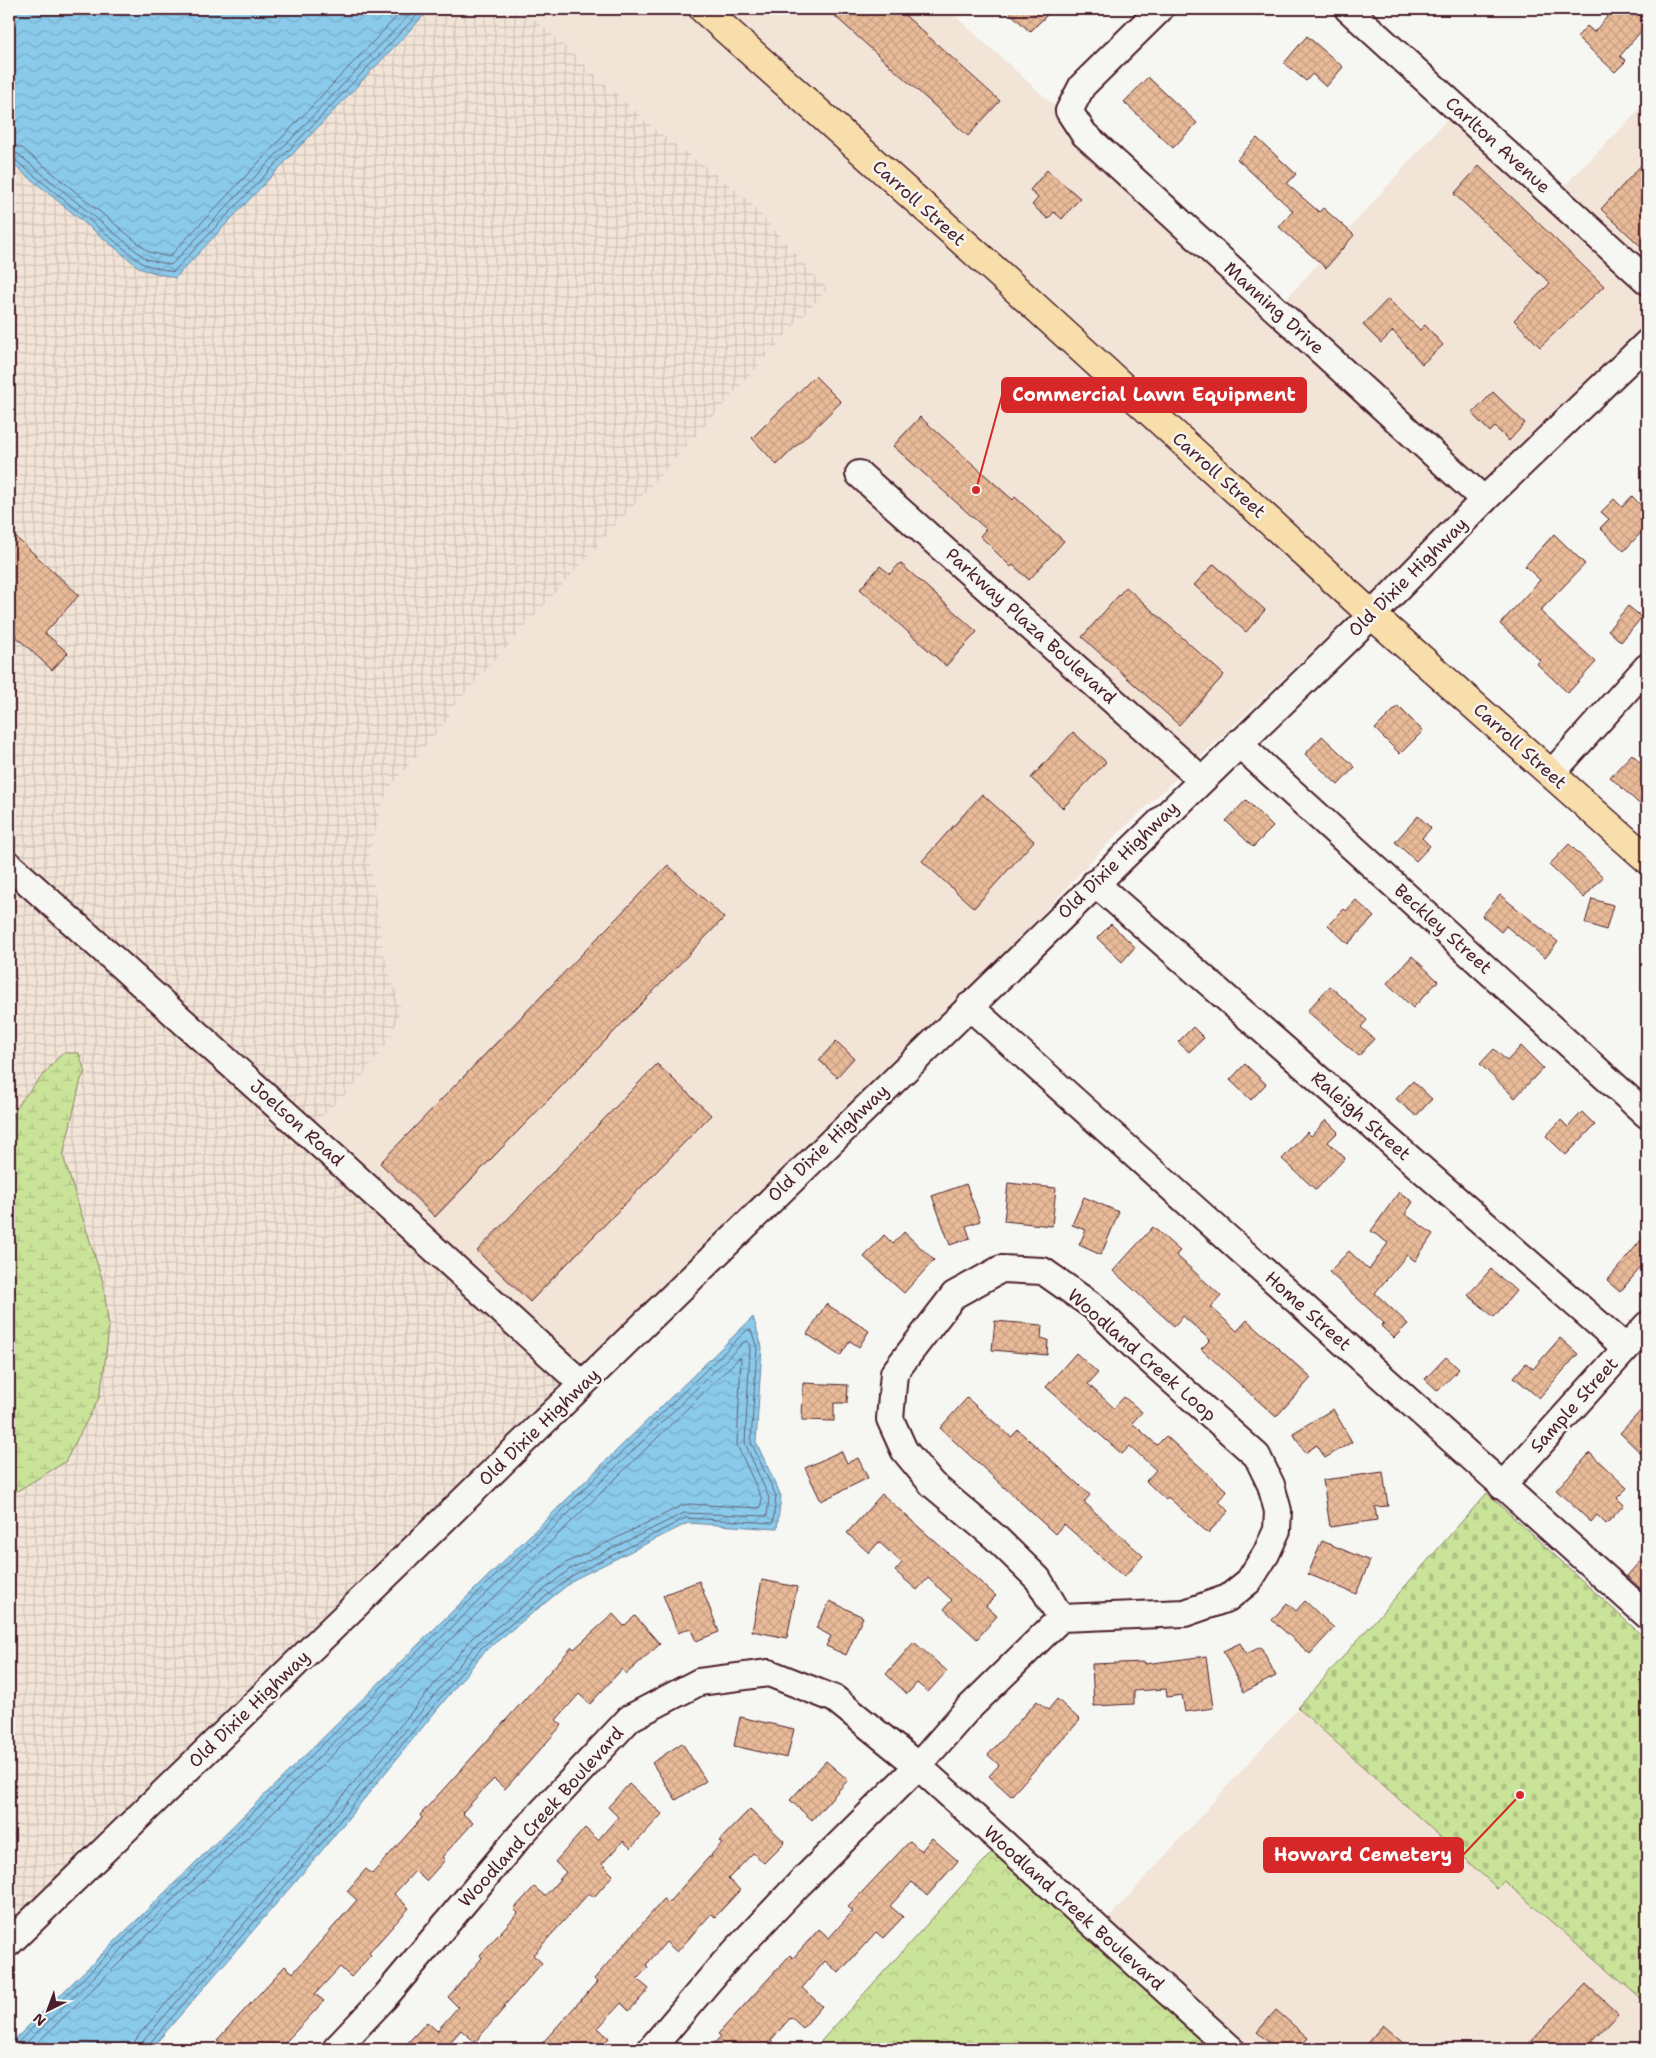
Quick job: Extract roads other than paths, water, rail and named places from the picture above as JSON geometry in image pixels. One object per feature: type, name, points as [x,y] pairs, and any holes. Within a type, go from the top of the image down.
[{"type":"main road","name":"Carroll Street","points":[[703,9],[1017,290],[1372,614],[1647,859]]},
{"type":"street","name":"Manning Drive","points":[[1160,9],[1082,86],[1069,111],[1084,134],[1484,500]]},
{"type":"street","name":"Carlton Avenue","points":[[1348,9],[1647,281]]},
{"type":"street","name":"Old Dixie Highway","points":[[9,1943],[1372,614],[1484,500],[1647,343]]},
{"type":"street","name":"Parkway Plaza Boulevard","points":[[859,474],[1201,779]]},
{"type":"street","points":[[1551,774],[1647,668]]},
{"type":"street","name":"Beckley Street","points":[[1238,743],[1647,1115]]},
{"type":"street","name":"Joelson Road","points":[[9,865],[327,1150],[582,1384]]},
{"type":"street","name":"Raleigh Street","points":[[1095,884],[1626,1348]]},
{"type":"street","name":"Home Street","points":[[969,1006],[1647,1615]]},
{"type":"street","name":"Woodland Creek Loop","points":[[1001,1270],[1043,1271],[1094,1307],[1136,1348],[1257,1456],[1271,1485],[1278,1511],[1276,1530],[1266,1554],[1249,1581],[1228,1598],[1185,1613],[1061,1618],[1038,1579],[995,1537],[932,1484],[904,1450],[890,1419],[894,1373],[954,1295],[1001,1270]]},
{"type":"street","name":"Sample Street","points":[[1502,1486],[1647,1325]]},
{"type":"street","points":[[651,2049],[724,1963],[799,1884],[918,1766],[966,1711],[1061,1618]]},
{"type":"street","name":"Woodland Creek Boulevard","points":[[336,2049],[384,1998],[523,1832],[630,1718],[699,1682],[769,1673],[835,1698],[918,1766],[1231,2049]]},
{"type":"water","points":[[9,9],[430,9],[175,278],[141,269],[9,161]]},
{"type":"water","points":[[753,1317],[762,1347],[756,1442],[781,1496],[777,1529],[688,1523],[575,1579],[485,1651],[319,1854],[151,2049],[9,2049],[9,2045]]},
{"type":"place","name":"Commercial Lawn Equipment","points":[[976,490]]},
{"type":"place","name":"Howard Cemetery","points":[[1520,1795]]}]
